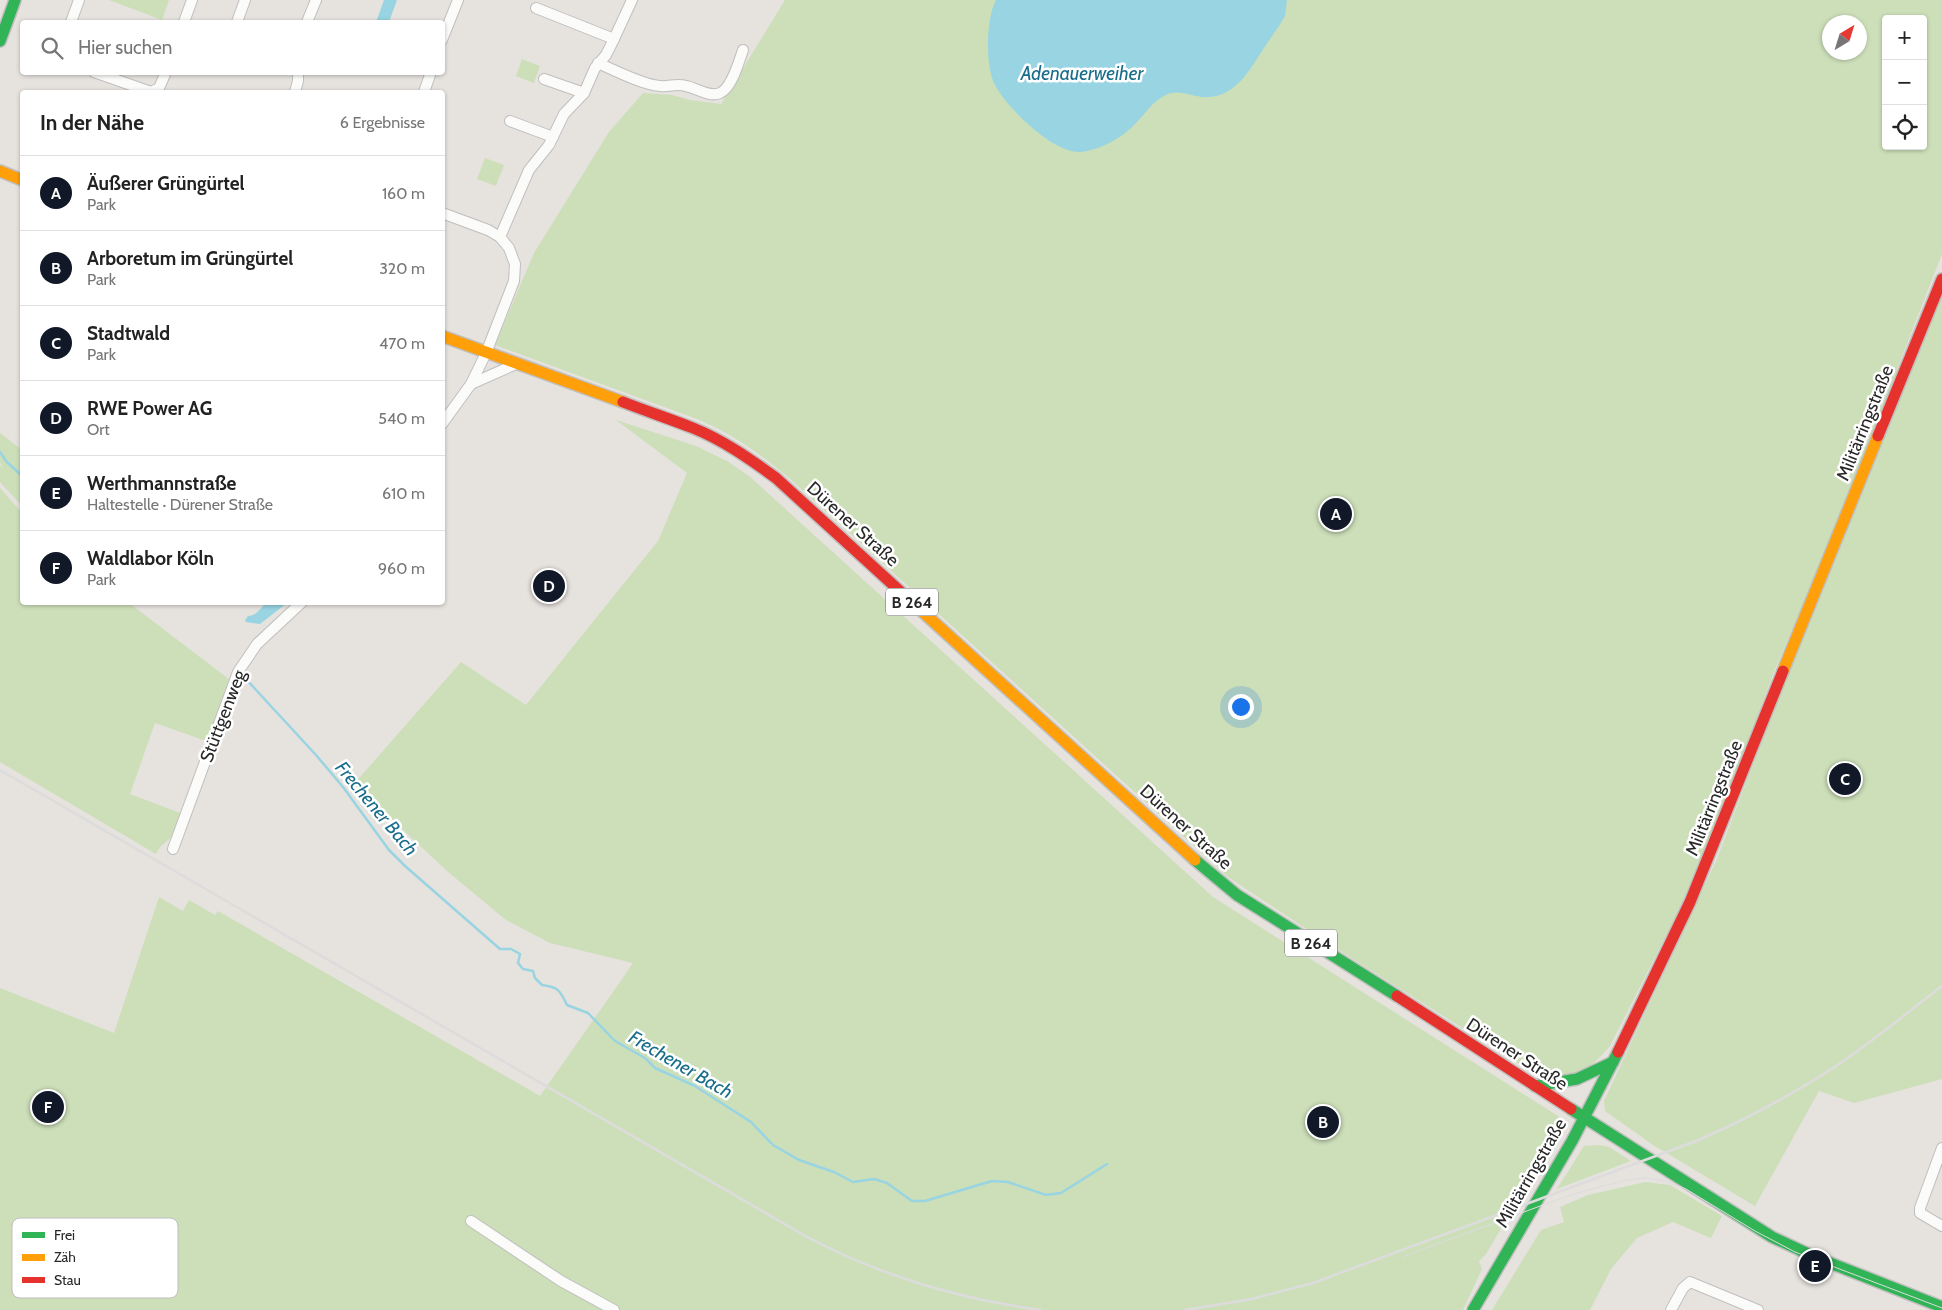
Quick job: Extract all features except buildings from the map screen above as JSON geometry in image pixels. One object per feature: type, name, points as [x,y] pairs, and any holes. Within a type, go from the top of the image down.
[{"type":"main road","points":[[0,41],[15,0]]},
{"type":"main road","points":[[0,171],[20,179]]},
{"type":"main road","name":"Militärringstraße","points":[[1473,1310],[1584,1118],[1652,985],[1709,859],[1942,279]]},
{"type":"main road","name":"Dürener Straße","points":[[445,337],[693,428],[721,440],[746,455],[776,478],[1209,873],[1237,895],[1772,1237],[1821,1260],[1942,1307]]},
{"type":"main road","points":[[1535,1086],[1577,1079],[1613,1062]]},
{"type":"street","points":[[72,20],[80,0]]},
{"type":"street","points":[[185,20],[192,0]]},
{"type":"street","points":[[238,20],[245,0]]},
{"type":"street","points":[[308,20],[316,0]]},
{"type":"street","points":[[445,32],[458,0]]},
{"type":"street","points":[[500,237],[529,170],[553,138],[560,120],[584,93],[598,63],[606,55],[632,0]]},
{"type":"street","points":[[536,8],[614,39]]},
{"type":"street","points":[[598,63],[659,86],[685,86],[715,94],[720,93],[726,88],[738,68],[743,50]]},
{"type":"street","points":[[103,75],[145,90]]},
{"type":"street","points":[[155,90],[159,88],[165,75]]},
{"type":"street","points":[[296,90],[298,75]]},
{"type":"street","points":[[425,90],[430,75]]},
{"type":"street","points":[[544,79],[584,93]]},
{"type":"street","points":[[510,121],[553,138]]},
{"type":"street","points":[[445,214],[488,230],[500,237],[509,248],[515,264],[514,281],[486,353],[470,384],[445,420]]},
{"type":"street","points":[[470,384],[516,364]]},
{"type":"street","name":"Stüttgenweg","points":[[173,849],[237,674],[257,644],[299,605]]},
{"type":"street","points":[[1942,1148],[1920,1208],[1920,1213],[1942,1226]]},
{"type":"street","points":[[471,1220],[561,1281],[614,1310]]},
{"type":"street","points":[[1671,1310],[1683,1288],[1690,1282],[1758,1310]]},
{"type":"green space","points":[[109,0],[169,0],[162,20]]},
{"type":"green space","points":[[785,0],[1942,0],[1942,254],[1899,364],[1871,444],[1774,672],[1728,794],[1681,906],[1610,1046],[1595,1062],[1580,1073],[1571,1076],[1551,1079],[1540,1077],[1329,944],[1228,877],[788,477],[745,445],[723,431],[697,419],[495,345],[534,253],[609,132],[643,93],[672,95],[690,100],[721,104]]},
{"type":"green space","points":[[522,59],[540,66],[534,83],[516,76]]},
{"type":"green space","points":[[485,158],[504,165],[496,186],[477,179]]},
{"type":"green space","points":[[1942,287],[1942,1079],[1854,1103],[1819,1091],[1755,1206],[1653,1145],[1605,1111],[1604,1101],[1716,861]]},
{"type":"green space","points":[[616,420],[696,446],[727,461],[749,476],[1213,897],[1558,1116],[1561,1122],[1557,1134],[1486,1254],[1479,1261],[1482,1269],[1463,1310],[0,1310],[0,988],[114,1033],[159,897],[183,911],[189,900],[215,915],[218,911],[540,1096],[633,963],[550,943],[506,920],[447,871],[354,784],[461,662],[526,705],[658,541],[687,473]]},
{"type":"green space","points":[[0,433],[20,448],[20,504],[0,482],[0,465],[3,468],[0,462]]},
{"type":"green space","points":[[0,488],[20,511],[20,605],[132,605],[230,680],[209,742],[155,723],[130,794],[183,814],[175,834],[160,847],[156,854],[0,762]]},
{"type":"green space","points":[[1600,1145],[1609,1147],[1631,1161],[1557,1189],[1584,1146]]},
{"type":"green space","points":[[1645,1182],[1670,1185],[1722,1216],[1711,1238],[1673,1222],[1637,1238],[1611,1269],[1590,1310],[1492,1310],[1541,1230],[1564,1222],[1560,1207],[1588,1195]]},
{"type":"water","points":[[384,0],[397,0],[390,20],[377,20]]},
{"type":"water","name":"Adenauerweiher","points":[[996,0],[1287,0],[1283,20],[1247,73],[1234,87],[1217,96],[1202,97],[1176,92],[1166,95],[1156,101],[1122,135],[1101,147],[1079,152],[1056,145],[1031,127],[1009,105],[995,85],[988,55],[988,42],[990,18]]},
{"type":"water","points":[[263,605],[284,605],[260,624],[246,622],[245,620],[248,616],[251,616]]},
{"type":"waterway","name":"Frechener Bach","points":[[0,452],[6,461],[20,474]]},
{"type":"waterway","name":"Frechener Bach","points":[[245,678],[343,787],[389,850],[500,949],[511,949],[520,954],[518,963],[523,969],[533,971],[535,978],[542,985],[558,990],[567,1005],[588,1013],[615,1041],[645,1058],[655,1068],[695,1086],[751,1122],[773,1145],[799,1160],[834,1172],[853,1182],[874,1179],[887,1183],[912,1201],[925,1201],[992,1181],[1008,1182],[1046,1195],[1061,1193],[1107,1164]]},
{"type":"tram line","points":[[1402,1257],[1570,1195],[1626,1180],[1645,1178],[1665,1181],[1686,1189],[1755,1231],[1795,1252],[1942,1308]]},
{"type":"railway","points":[[0,770],[807,1237],[863,1263],[921,1284],[980,1299],[1041,1310]]},
{"type":"railway","points":[[1185,1310],[1252,1299],[1313,1283],[1699,1140],[1769,1106],[1819,1077],[1863,1047],[1942,986]]},
{"type":"traffic: fast","points":[[0,41],[15,0]]},
{"type":"traffic: fast","points":[[1195,860],[1237,895],[1397,996]]},
{"type":"traffic: fast","points":[[1473,1310],[1572,1141],[1618,1052]]},
{"type":"traffic: fast","points":[[1535,1086],[1577,1079],[1613,1062]]},
{"type":"traffic: fast","points":[[1571,1109],[1772,1237],[1815,1257],[1942,1307]]},
{"type":"traffic: slow","points":[[0,171],[20,179]]},
{"type":"traffic: slow","points":[[445,337],[623,402]]},
{"type":"traffic: slow","points":[[1783,671],[1878,436]]},
{"type":"traffic: slow","points":[[913,603],[1195,860]]},
{"type":"traffic: jam","points":[[1878,436],[1942,279]]},
{"type":"traffic: jam","points":[[623,402],[704,433],[726,444],[756,464],[776,478],[913,603]]},
{"type":"traffic: jam","points":[[1618,1052],[1690,902],[1783,671]]},
{"type":"traffic: jam","points":[[1397,996],[1571,1109]]},
{"type":"place","name":"Äußerer Grüngürtel","points":[[1336,514]]},
{"type":"place","name":"RWE Power AG","points":[[549,586]]},
{"type":"place","name":"Stadtwald","points":[[1845,779]]},
{"type":"place","name":"Waldlabor Köln","points":[[48,1107]]},
{"type":"place","name":"Arboretum im Grüngürtel","points":[[1323,1122]]},
{"type":"place","name":"Werthmannstraße","points":[[1815,1266]]}]
